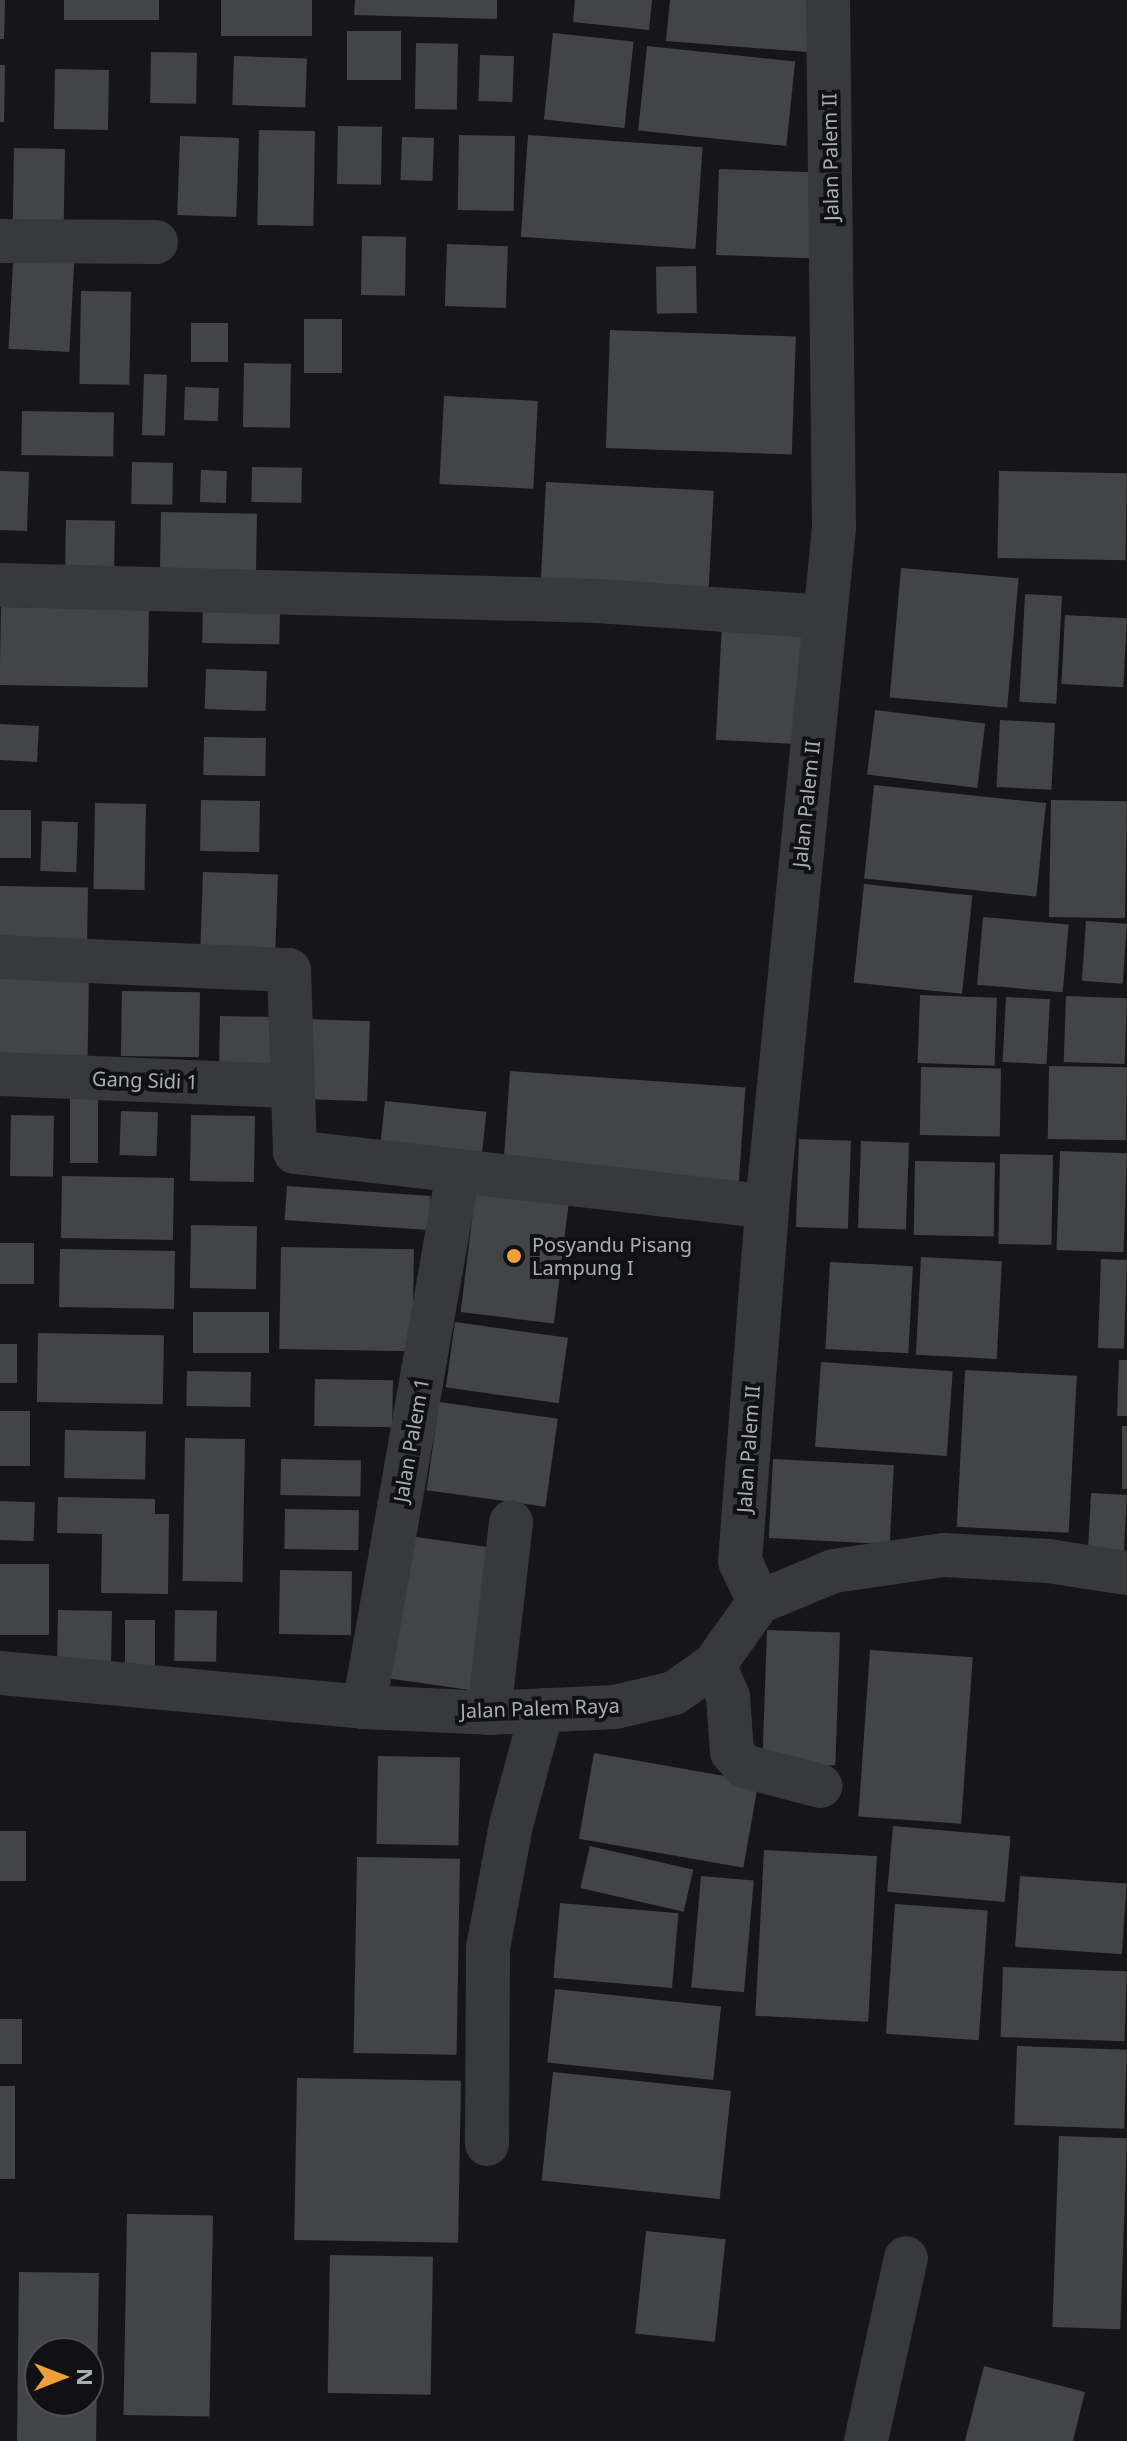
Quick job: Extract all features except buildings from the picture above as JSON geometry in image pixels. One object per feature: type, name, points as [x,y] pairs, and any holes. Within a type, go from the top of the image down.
[{"type":"street","name":"Jalan Palem II","points":[[759,1602],[740,1561],[767,1207],[834,527],[828,0]]},
{"type":"street","points":[[0,241],[156,242]]},
{"type":"street","points":[[0,585],[598,601],[824,617]]},
{"type":"street","points":[[0,957],[289,970],[295,1152],[767,1207]]},
{"type":"street","name":"Gang Sidi 1","points":[[0,1074],[291,1086]]},
{"type":"street","name":"Jalan Palem 1","points":[[364,1707],[458,1172]]},
{"type":"street","points":[[489,1713],[511,1522]]},
{"type":"street","points":[[759,1602],[834,1571],[944,1555],[1048,1561],[1127,1573]]},
{"type":"street","name":"Jalan Palem Raya","points":[[0,1673],[364,1707],[489,1713],[615,1707],[674,1693],[714,1665],[759,1602]]},
{"type":"street","points":[[714,1665],[728,1697],[732,1752],[744,1766],[820,1786]]},
{"type":"street","points":[[487,2144],[488,1948],[511,1825],[542,1710]]},
{"type":"street","points":[[866,2441],[906,2258]]},
{"type":"place","name":"Posyandu Pisang Lampung I","points":[[514,1256]]}]
